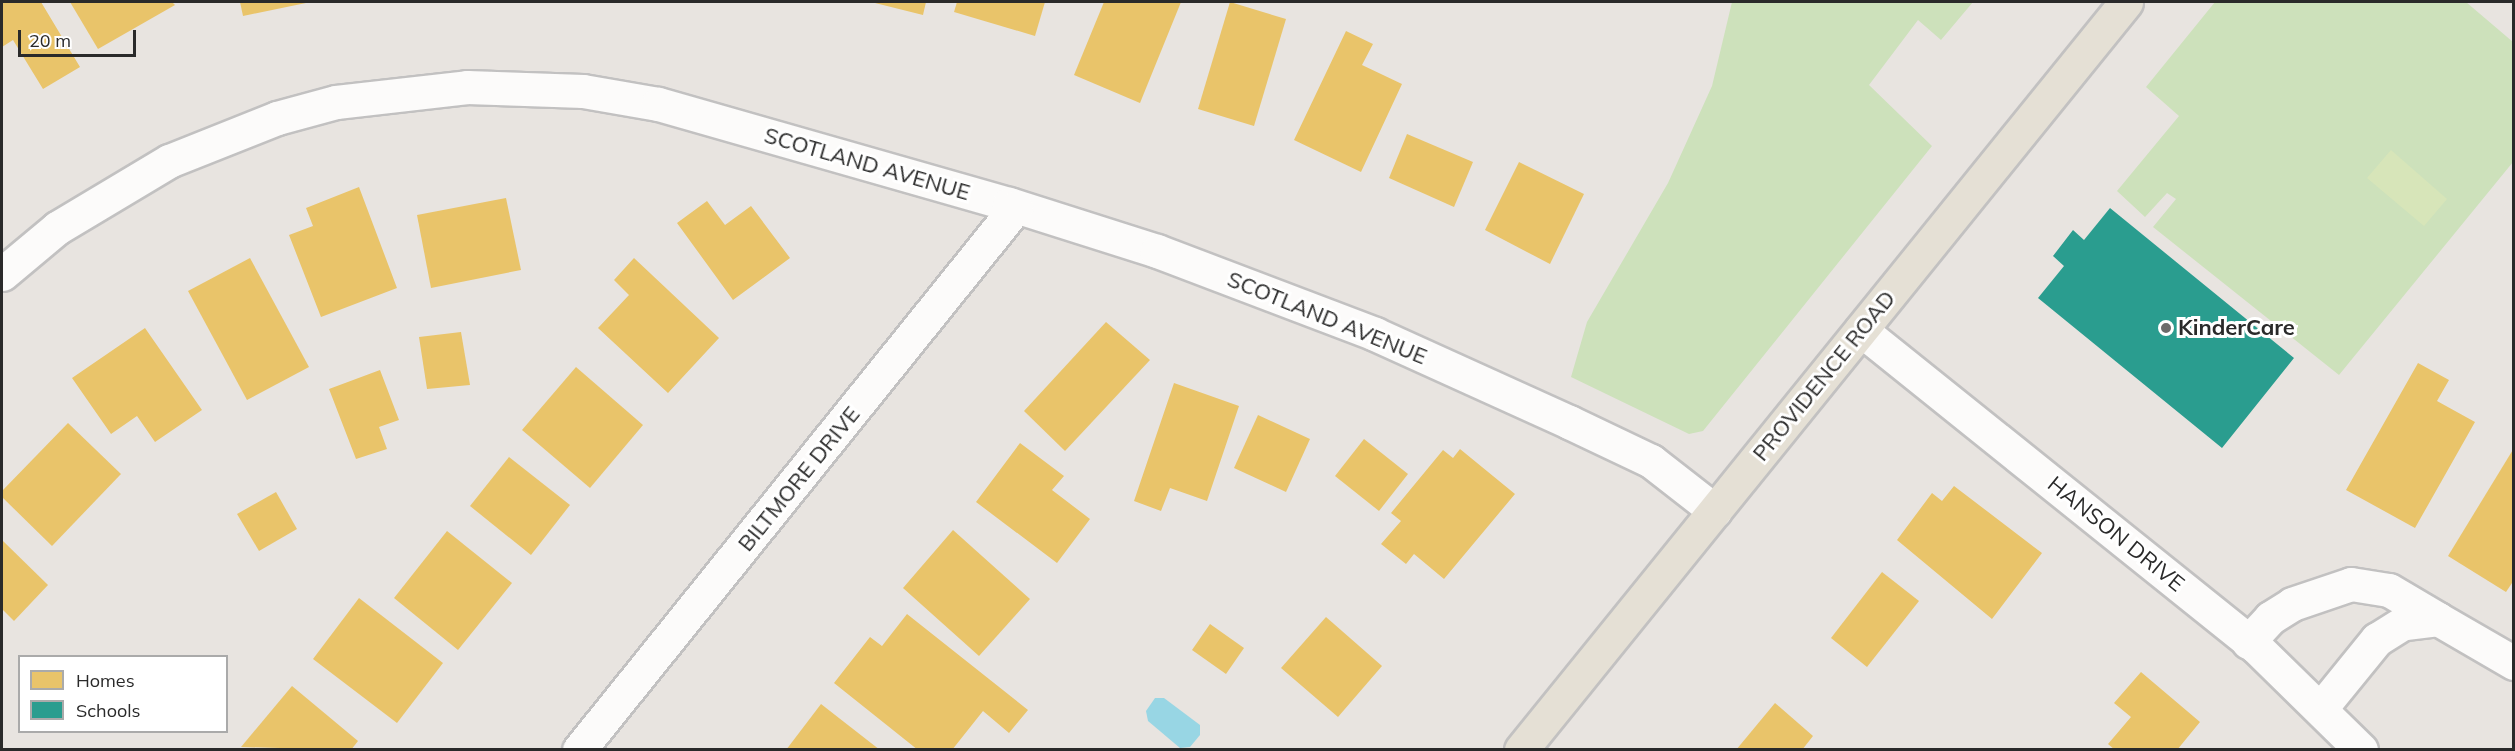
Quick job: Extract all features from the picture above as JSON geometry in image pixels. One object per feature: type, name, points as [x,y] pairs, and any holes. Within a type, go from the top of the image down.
[{"type":"main road","name":"PROVIDENCE ROAD","points":[[1521,750],[2126,2]]},
{"type":"street","name":"SCOTLAND AVENUE","points":[[2,274],[57,228],[169,161],[277,118],[336,102],[467,87],[583,91],[658,104],[1016,207],[1157,251],[1375,334],[1651,461],[1715,511]]},
{"type":"street","name":"BILTMORE DRIVE","points":[[579,750],[1016,207]]},
{"type":"street","name":"HANSON DRIVE","points":[[1861,330],[2248,642],[2321,708],[2361,750]]},
{"type":"street","points":[[2248,642],[2270,618],[2292,604],[2351,584],[2389,590],[2514,663]]},
{"type":"street","points":[[2321,708],[2377,639],[2403,623],[2438,619]]},
{"type":"green space","points":[[1732,2],[1973,2],[1941,40],[1918,20],[1869,85],[1932,146],[1703,431],[1689,434],[1571,377],[1587,322],[1668,183],[1712,86]]},
{"type":"green space","points":[[2215,2],[2466,2],[2513,42],[2513,162],[2339,375],[2153,227],[2176,199],[2167,193],[2145,217],[2117,191],[2179,116],[2146,87]]},
{"type":"green space","points":[[2391,150],[2447,199],[2424,226],[2367,178]]},
{"type":"water","points":[[1155,698],[1164,698],[1200,725],[1200,735],[1190,747],[1180,748],[1148,721],[1146,711]]},
{"type":"building: Homes","points":[[2,2],[41,2],[80,67],[43,89],[13,40],[2,47]]},
{"type":"building: Homes","points":[[70,2],[172,2],[175,5],[98,49]]},
{"type":"building: Homes","points":[[240,2],[306,2],[306,3],[243,16]]},
{"type":"building: Homes","points":[[871,2],[926,2],[923,15]]},
{"type":"building: Homes","points":[[957,2],[1045,2],[1035,36],[954,12]]},
{"type":"building: Homes","points":[[1104,2],[1181,2],[1140,103],[1074,75]]},
{"type":"building: Homes","points":[[1230,2],[1286,19],[1254,126],[1198,109]]},
{"type":"building: Homes","points":[[1346,31],[1373,44],[1362,65],[1402,84],[1361,172],[1294,140]]},
{"type":"building: Homes","points":[[1407,134],[1473,162],[1454,207],[1389,178]]},
{"type":"building: Homes","points":[[1519,162],[1584,194],[1550,264],[1485,230]]},
{"type":"building: Homes","points":[[359,187],[397,288],[321,317],[289,235],[313,226],[306,208]]},
{"type":"building: Homes","points":[[506,198],[521,270],[431,288],[417,215]]},
{"type":"building: Homes","points":[[707,201],[725,225],[751,206],[790,258],[733,300],[677,223]]},
{"type":"building: Homes","points":[[250,258],[309,367],[247,400],[188,291]]},
{"type":"building: Homes","points":[[634,258],[719,338],[668,393],[598,328],[629,295],[614,280]]},
{"type":"building: Homes","points":[[1106,322],[1150,360],[1065,451],[1024,411]]},
{"type":"building: Homes","points":[[145,328],[202,410],[155,442],[137,416],[111,434],[72,378]]},
{"type":"building: Homes","points":[[461,332],[470,385],[427,389],[419,337]]},
{"type":"building: Homes","points":[[2418,363],[2449,380],[2437,401],[2475,422],[2415,528],[2346,490]]},
{"type":"building: Homes","points":[[576,367],[643,425],[590,488],[522,430]]},
{"type":"building: Homes","points":[[380,370],[399,420],[379,427],[387,449],[356,459],[329,389]]},
{"type":"building: Homes","points":[[1174,383],[1239,406],[1207,501],[1170,488],[1161,511],[1134,501]]},
{"type":"building: Homes","points":[[1258,415],[1310,439],[1286,492],[1234,468]]},
{"type":"building: Homes","points":[[68,423],[121,474],[52,546],[2,497],[2,491]]},
{"type":"building: Homes","points":[[1364,439],[1408,474],[1379,511],[1335,476]]},
{"type":"building: Homes","points":[[1020,443],[1064,476],[1052,490],[1090,519],[1057,563],[976,502]]},
{"type":"building: Homes","points":[[2514,448],[2514,580],[2506,592],[2448,556]]},
{"type":"building: Homes","points":[[1460,449],[1515,494],[1444,579],[1414,554],[1406,564],[1381,544],[1401,521],[1391,513],[1443,450],[1453,458]]},
{"type":"building: Homes","points":[[509,457],[570,505],[531,555],[470,506]]},
{"type":"building: Homes","points":[[1954,486],[2042,553],[1992,619],[1897,540],[1932,493],[1942,501]]},
{"type":"building: Homes","points":[[276,492],[297,529],[259,551],[237,514]]},
{"type":"building: Homes","points":[[953,530],[1030,599],[979,656],[903,588]]},
{"type":"building: Homes","points":[[447,531],[512,583],[458,650],[394,598]]},
{"type":"building: Homes","points":[[2,540],[48,585],[14,621],[2,609]]},
{"type":"building: Homes","points":[[1882,572],[1919,601],[1867,667],[1831,638]]},
{"type":"building: Homes","points":[[359,598],[443,663],[397,723],[313,659]]},
{"type":"building: Homes","points":[[907,614],[1028,710],[1009,733],[983,711],[952,750],[918,750],[834,683],[870,637],[882,646]]},
{"type":"building: Homes","points":[[1326,617],[1382,666],[1338,717],[1281,668]]},
{"type":"building: Homes","points":[[1210,624],[1244,648],[1226,674],[1192,650]]},
{"type":"building: Homes","points":[[2141,672],[2200,722],[2177,750],[2115,750],[2108,744],[2131,717],[2114,703]]},
{"type":"building: Homes","points":[[292,686],[358,741],[351,750],[241,747]]},
{"type":"building: Homes","points":[[1775,703],[1813,736],[1802,750],[1736,750]]},
{"type":"building: Homes","points":[[821,704],[880,750],[786,750]]},
{"type":"building: Schools","name":"KinderCare","points":[[2110,208],[2294,358],[2222,448],[2038,298],[2064,266],[2053,256],[2073,230],[2084,240]]},
{"type":"place","name":"KinderCare","points":[[2166,328]]}]
